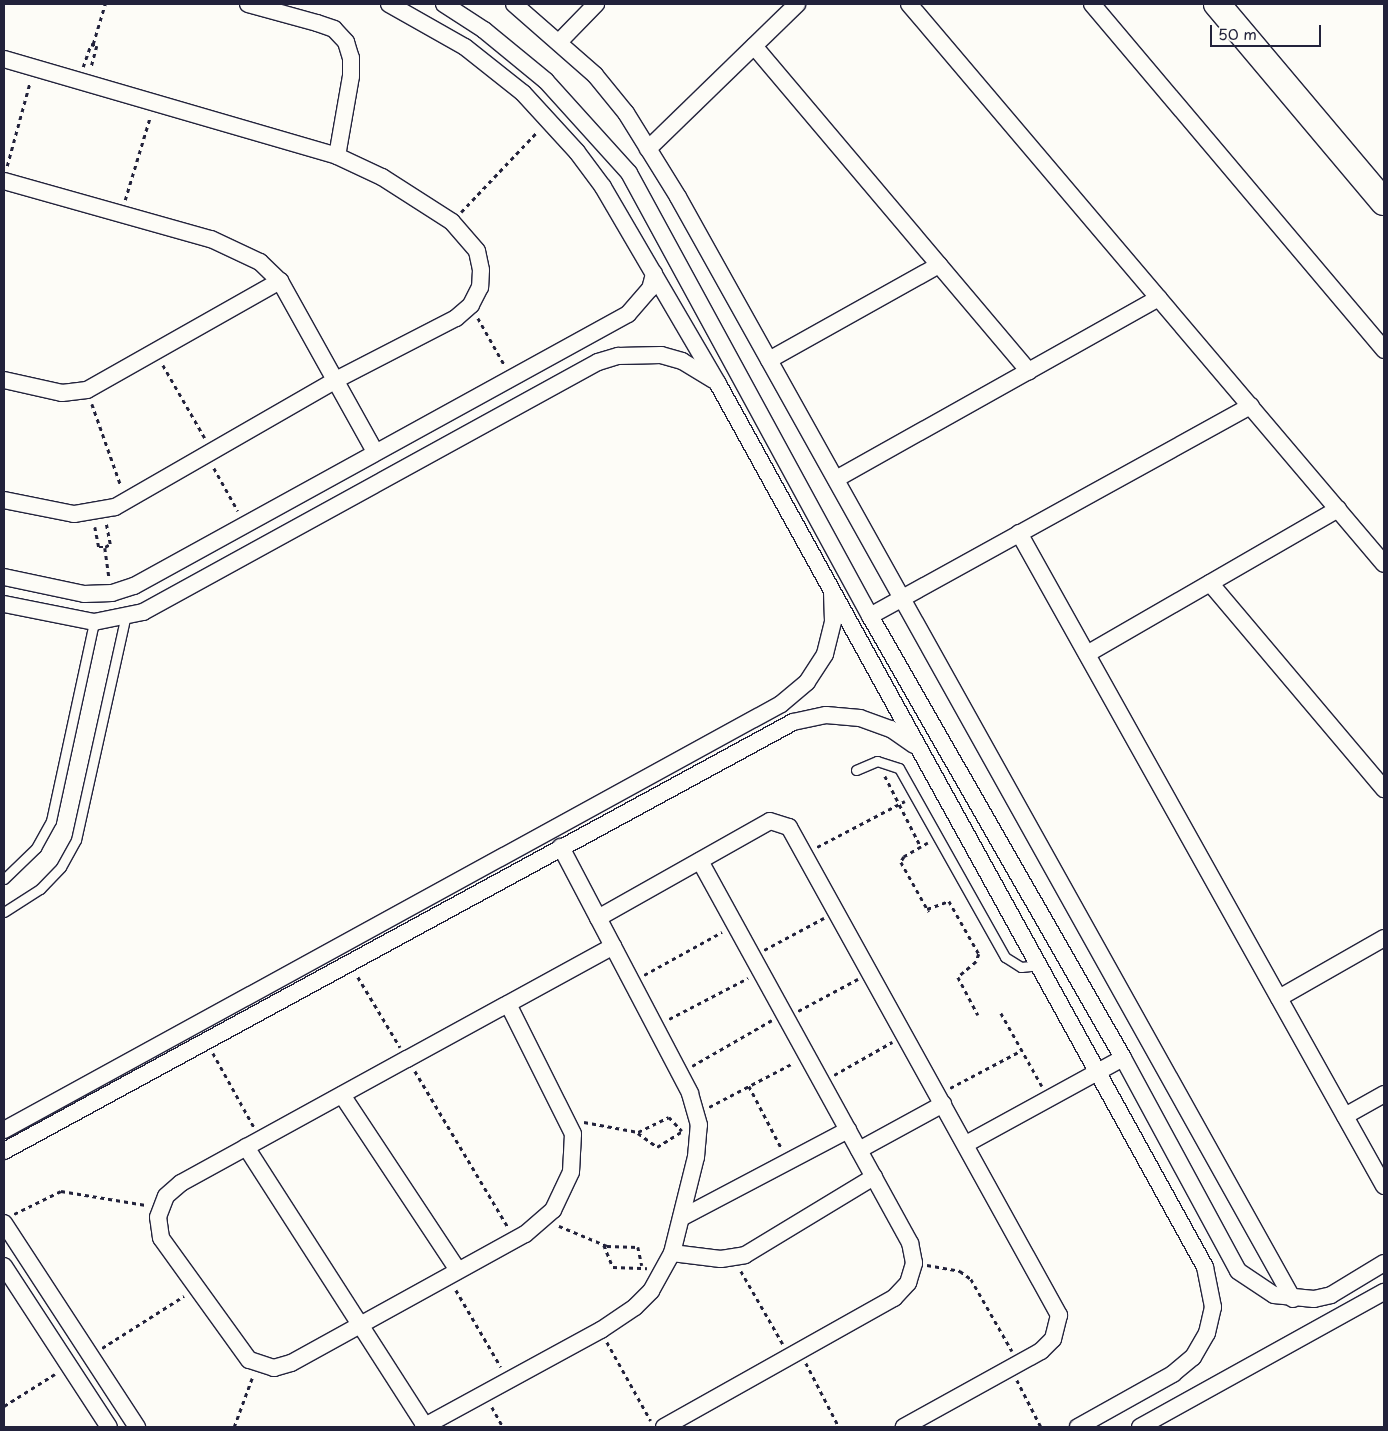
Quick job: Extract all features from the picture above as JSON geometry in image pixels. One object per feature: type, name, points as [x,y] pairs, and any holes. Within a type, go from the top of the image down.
[{"type":"main road","points":[[1217,4],[1384,202]]},
{"type":"street","points":[[248,4],[334,29],[346,42],[351,58],[350,76],[337,156]]},
{"type":"street","points":[[389,4],[465,47],[549,120],[603,187],[718,384],[832,587],[918,749],[1040,965],[1206,1267],[1213,1307],[1204,1340],[1184,1366],[1078,1427]]},
{"type":"street","points":[[444,4],[484,30],[546,81],[629,173],[870,616],[1123,1058],[1238,1271],[1255,1285],[1293,1299],[1331,1294],[1384,1262]]},
{"type":"street","points":[[514,4],[560,41],[626,113],[648,149],[836,478],[1293,1299]]},
{"type":"street","points":[[560,41],[596,4]]},
{"type":"street","points":[[648,149],[797,4]]},
{"type":"street","points":[[909,4],[1384,564]]},
{"type":"street","points":[[1092,4],[1384,350]]},
{"type":"street","points":[[754,46],[1029,371]]},
{"type":"street","points":[[4,59],[337,156],[382,177],[452,222],[477,251],[480,279],[471,305],[456,318],[336,380],[126,501],[98,512],[56,512],[4,500]]},
{"type":"street","points":[[5,174],[121,214],[237,248],[260,262],[280,281],[376,452]]},
{"type":"street","points":[[769,360],[939,265]]},
{"type":"street","points":[[4,577],[84,594],[112,593],[134,586],[245,523],[628,314],[650,289],[654,274]]},
{"type":"street","points":[[4,380],[62,393],[87,390],[280,281]]},
{"type":"street","points":[[836,478],[1159,298]]},
{"type":"street","points":[[4,604],[94,622],[125,619],[598,362],[640,353],[661,355],[695,367],[718,384]]},
{"type":"street","points":[[870,616],[1251,406]]},
{"type":"street","points":[[1087,654],[1338,508]]},
{"type":"street","points":[[1019,533],[1384,1186]]},
{"type":"street","points":[[1210,583],[1384,789]]},
{"type":"street","points":[[4,1130],[781,704],[807,682],[825,654],[833,621],[832,587]]},
{"type":"street","points":[[4,1151],[793,722],[810,717],[843,715],[876,722],[918,749]]},
{"type":"street","points":[[598,918],[770,822],[789,827],[1057,1307],[1059,1324],[1053,1339],[1015,1365],[904,1427]]},
{"type":"street","points":[[246,1147],[424,1427],[601,1330],[635,1307],[663,1273],[672,1253],[698,1146],[698,1119],[680,1073],[561,847]]},
{"type":"street","points":[[664,1427],[894,1298],[908,1283],[914,1263],[910,1243],[700,861]]},
{"type":"street","points":[[1279,998],[1384,938]]},
{"type":"street","points":[[508,1004],[568,1119],[574,1142],[571,1172],[560,1198],[544,1220],[515,1239],[283,1366],[256,1364],[242,1354],[162,1238],[160,1207],[173,1188],[613,946]]},
{"type":"street","points":[[966,1144],[1123,1058]]},
{"type":"street","points":[[342,1094],[453,1273]]},
{"type":"street","points":[[1346,1116],[1384,1094]]},
{"type":"street","points":[[859,1150],[940,1099]]},
{"type":"street","points":[[681,1218],[848,1130]]},
{"type":"street","points":[[672,1253],[734,1259],[874,1177]]},
{"type":"street","points":[[8,1219],[90,1356],[137,1427]]},
{"type":"street","points":[[4,1266],[108,1426],[127,1412]]},
{"type":"street","points":[[1140,1427],[1384,1292]]},
{"type":"lane","points":[[4,912],[40,889],[61,867],[76,840],[125,619]]},
{"type":"lane","points":[[4,879],[36,848],[51,821],[94,622]]},
{"type":"lane","points":[[856,770],[877,761],[899,768],[1005,957],[1021,967],[1040,965]]},
{"type":"path","points":[[84,82],[97,46],[94,44],[105,4]]},
{"type":"path","points":[[84,82],[89,45],[94,44]]},
{"type":"path","points":[[5,174],[34,68]]},
{"type":"path","points":[[121,214],[154,103]]},
{"type":"path","points":[[452,222],[549,120]]},
{"type":"path","points":[[471,305],[512,378]]},
{"type":"path","points":[[156,352],[245,523]]},
{"type":"path","points":[[87,390],[126,501]]},
{"type":"path","points":[[98,512],[110,544],[105,547],[99,547],[98,512]]},
{"type":"path","points":[[105,547],[112,593]]},
{"type":"path","points":[[877,761],[921,847]]},
{"type":"path","points":[[804,854],[915,795]]},
{"type":"path","points":[[938,837],[901,862],[928,911],[949,901],[979,954],[976,962],[958,977],[978,1015]]},
{"type":"path","points":[[752,956],[836,912]]},
{"type":"path","points":[[631,981],[735,925]]},
{"type":"path","points":[[349,962],[515,1239]]},
{"type":"path","points":[[655,1026],[761,972]]},
{"type":"path","points":[[680,1073],[785,1015],[870,973]]},
{"type":"path","points":[[1001,1013],[1044,1089]]},
{"type":"path","points":[[822,1082],[905,1035]]},
{"type":"path","points":[[206,1040],[261,1139]]},
{"type":"path","points":[[940,1099],[1022,1050]]},
{"type":"path","points":[[568,1119],[638,1132],[657,1147],[749,1086],[807,1056]]},
{"type":"path","points":[[749,1086],[788,1161]]},
{"type":"path","points":[[638,1132],[669,1117],[682,1131]]},
{"type":"path","points":[[8,1219],[60,1191],[160,1207]]},
{"type":"path","points":[[544,1220],[604,1244],[638,1247],[642,1266]]},
{"type":"path","points":[[604,1244],[613,1267],[642,1266],[663,1273]]},
{"type":"path","points":[[734,1259],[795,1354],[838,1427]]},
{"type":"path","points":[[914,1263],[966,1274],[1015,1365],[1042,1427]]},
{"type":"path","points":[[453,1273],[509,1380]]},
{"type":"path","points":[[90,1356],[196,1288]]},
{"type":"path","points":[[601,1330],[654,1427]]},
{"type":"path","points":[[234,1427],[256,1364]]},
{"type":"path","points":[[4,1406],[68,1365]]},
{"type":"path","points":[[484,1393],[503,1427]]}]
